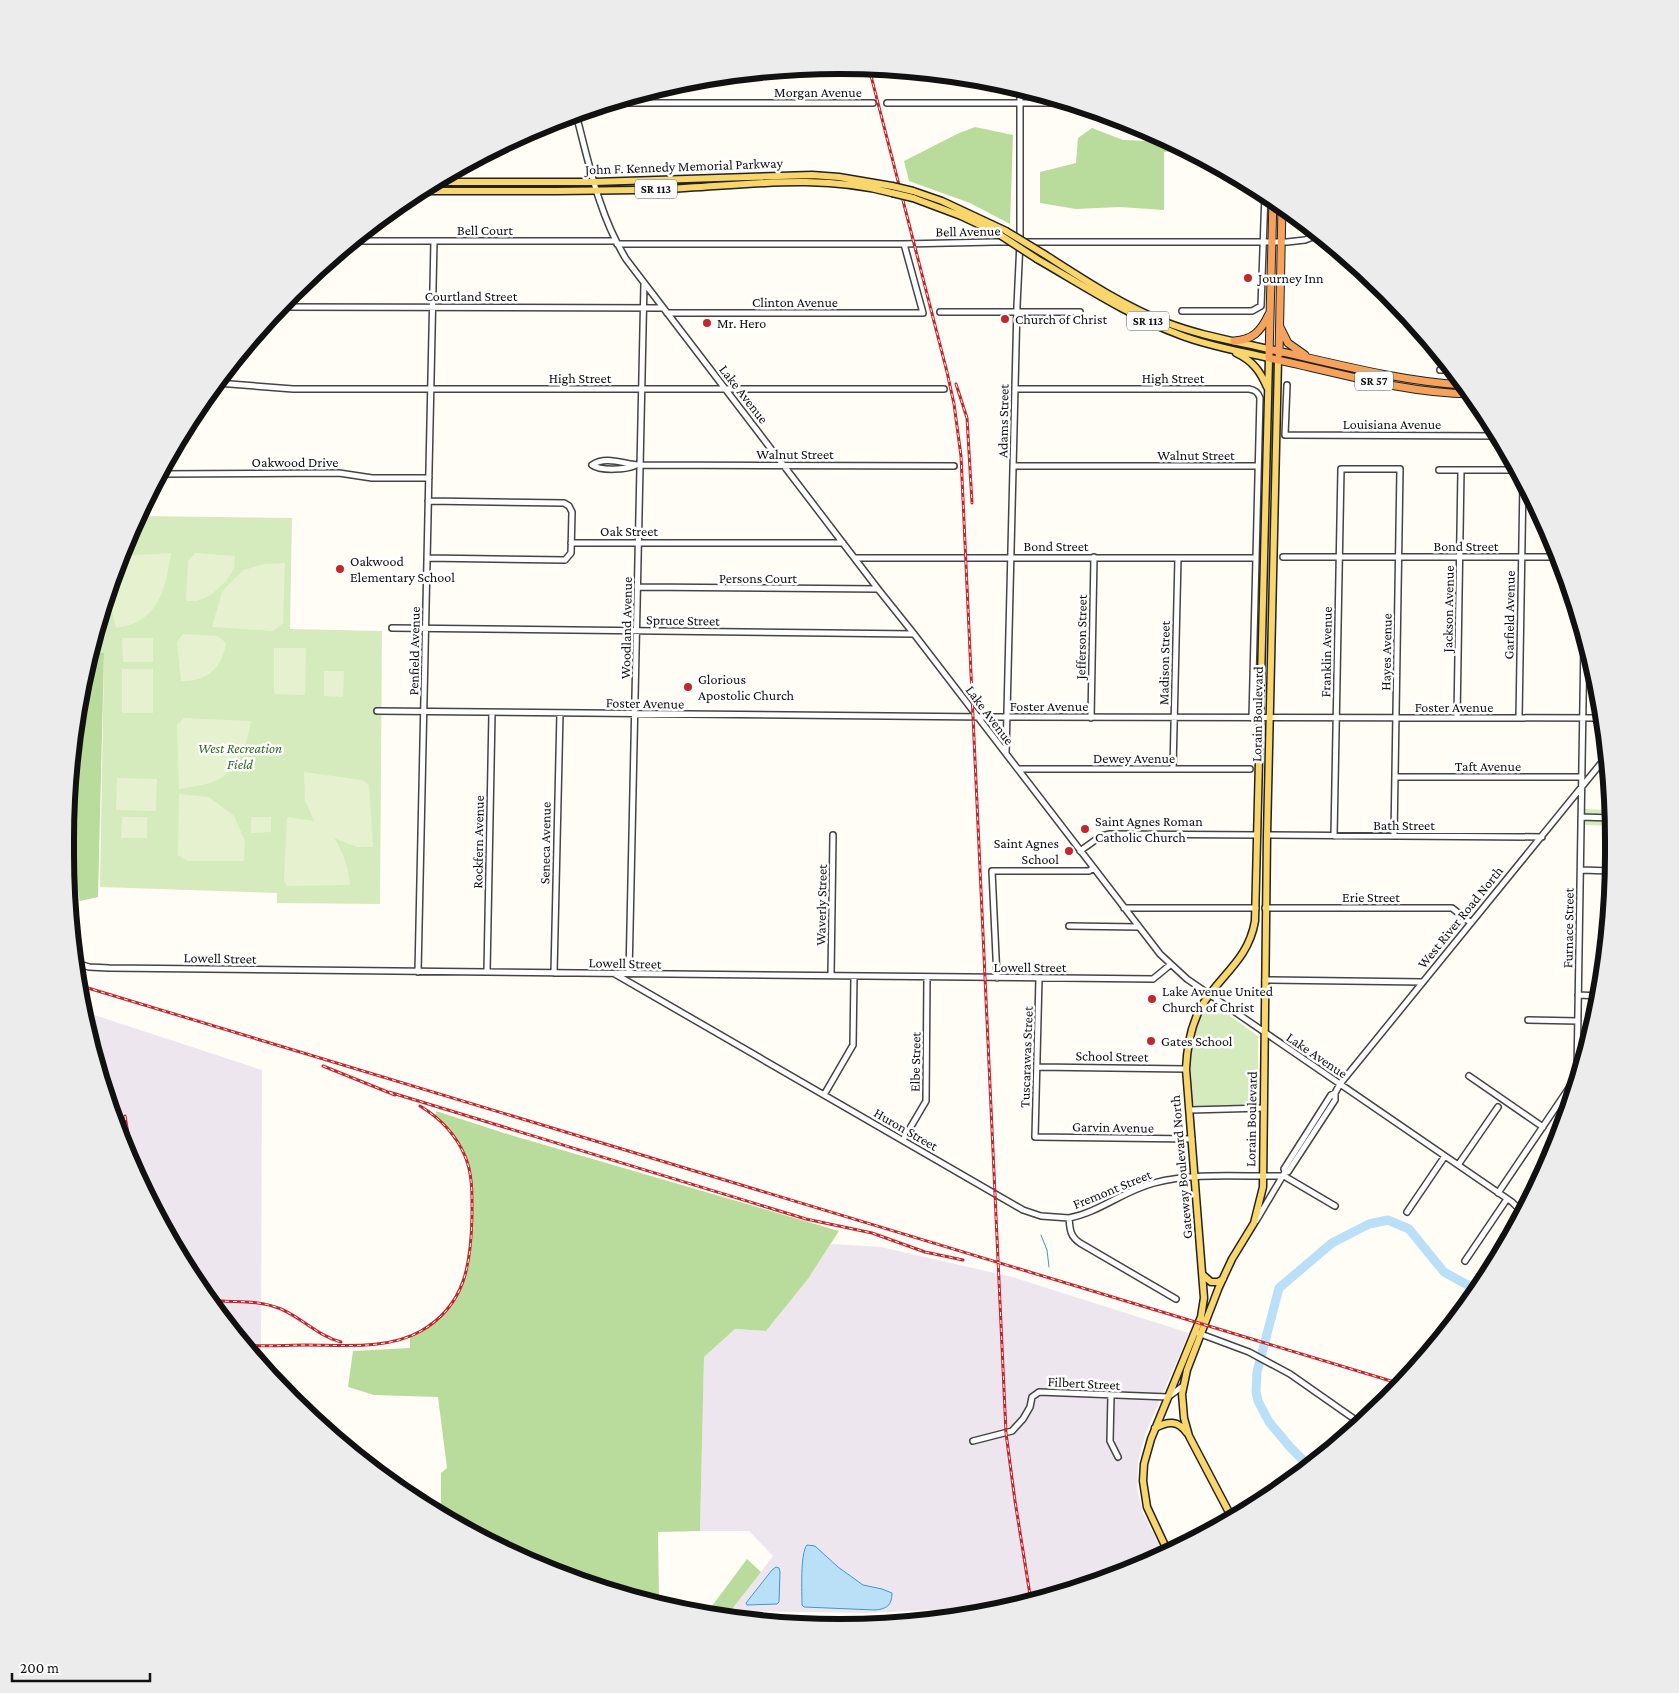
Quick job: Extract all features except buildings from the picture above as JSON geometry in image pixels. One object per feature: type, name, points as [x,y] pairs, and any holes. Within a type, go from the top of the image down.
[{"type":"highway","name":"Lorain Boulevard","points":[[1269,358],[1273,208]]},
{"type":"highway","name":"Lorain Boulevard","points":[[1278,360],[1281,215]]},
{"type":"highway","points":[[1234,341],[1249,338],[1256,334],[1262,328],[1270,312]]},
{"type":"highway","name":"SR 57","points":[[1279,319],[1283,336],[1288,343],[1310,358]]},
{"type":"highway","name":"John F. Kennedy Memorial Parkway","points":[[1269,349],[1410,379],[1455,384]]},
{"type":"highway","name":"John F. Kennedy Memorial Parkway","points":[[1269,358],[1397,386],[1461,393]]},
{"type":"main road","name":"John F. Kennedy Memorial Parkway","points":[[447,182],[594,182],[812,175],[840,177],[942,201],[1006,231],[1088,282],[1148,314],[1194,332],[1269,349]]},
{"type":"main road","name":"John F. Kennedy Memorial Parkway","points":[[433,191],[597,191],[799,182],[892,189]]},
{"type":"main road","name":"John F. Kennedy Memorial Parkway","points":[[913,195],[997,233],[1037,259],[1138,317],[1180,335],[1224,348],[1269,358]]},
{"type":"main road","points":[[1224,348],[1248,359],[1254,364],[1268,389]]},
{"type":"main road","name":"Lorain Boulevard","points":[[1246,947],[1253,931],[1256,908],[1256,718],[1269,358]]},
{"type":"main road","name":"Lorain Boulevard","points":[[1254,1223],[1262,1197],[1263,1176],[1265,908],[1278,360]]},
{"type":"main road","name":"Gateway Boulevard North","points":[[1165,1546],[1150,1516],[1144,1490],[1145,1455],[1168,1397],[1198,1333],[1203,1307],[1186,1069],[1188,1041],[1193,1025],[1210,995],[1231,970],[1246,947]]},
{"type":"main road","name":"West River Road North","points":[[1229,1512],[1190,1436],[1183,1411],[1183,1386],[1198,1333],[1232,1259],[1254,1223]]},
{"type":"main road","points":[[1202,1275],[1211,1282],[1218,1282],[1223,1278]]},
{"type":"main road","points":[[1155,1428],[1174,1422],[1181,1425],[1190,1436]]},
{"type":"street","name":"Adams Street","points":[[1006,754],[1020,242],[1020,96]]},
{"type":"street","name":"Morgan Avenue","points":[[631,103],[874,103]]},
{"type":"street","points":[[887,103],[1048,103]]},
{"type":"street","name":"Lake Avenue","points":[[578,120],[607,223],[616,243],[644,283],[1138,927],[1170,965],[1210,995],[1458,1165],[1518,1208]]},
{"type":"street","points":[[1182,311],[1252,311],[1258,309],[1262,304],[1265,203]]},
{"type":"street","name":"Bell Avenue","points":[[616,243],[1280,242],[1300,241],[1312,237]]},
{"type":"street","name":"Bell Court","points":[[363,240],[616,243]]},
{"type":"street","name":"Penfield Avenue","points":[[418,972],[434,241]]},
{"type":"street","name":"Clinton Avenue","points":[[667,313],[923,313],[904,244]]},
{"type":"street","name":"Woodland Avenue","points":[[629,974],[639,543],[638,465],[644,283]]},
{"type":"street","name":"Courtland Street","points":[[290,307],[663,308]]},
{"type":"street","points":[[940,312],[1080,312]]},
{"type":"street","points":[[1440,370],[1444,370]]},
{"type":"street","name":"High Street","points":[[224,384],[282,389],[944,389]]},
{"type":"street","name":"Louisiana Avenue","points":[[1287,385],[1285,435],[1490,436]]},
{"type":"street","name":"High Street","points":[[1015,389],[1252,390],[1260,398],[1258,466]]},
{"type":"street","name":"Walnut Street","points":[[638,465],[629,468],[608,469],[597,468],[592,465],[598,461],[624,462],[638,465],[954,466]]},
{"type":"street","name":"Walnut Street","points":[[1013,466],[1258,466]]},
{"type":"street","name":"Lorain Boulevard","points":[[1256,718],[1258,466]]},
{"type":"street","name":"Hayes Avenue","points":[[1341,468],[1400,469],[1394,836]]},
{"type":"street","name":"Franklin Avenue","points":[[1334,836],[1341,468]]},
{"type":"street","points":[[1439,470],[1510,470]]},
{"type":"street","name":"Jackson Avenue","points":[[1457,718],[1461,470]]},
{"type":"street","name":"Oakwood Drive","points":[[167,474],[339,473],[372,478],[429,478]]},
{"type":"street","name":"Garfield Avenue","points":[[1519,718],[1522,493]]},
{"type":"street","points":[[427,558],[561,560],[570,556],[572,512],[567,504],[428,501]]},
{"type":"street","name":"Oak Street","points":[[571,542],[843,543]]},
{"type":"street","name":"Jefferson Street","points":[[1091,718],[1094,557]]},
{"type":"street","name":"Bond Street","points":[[1284,557],[1551,557]]},
{"type":"street","name":"Bond Street","points":[[855,558],[1256,558]]},
{"type":"street","name":"Madison Street","points":[[1173,769],[1178,558]]},
{"type":"street","name":"Persons Court","points":[[638,587],[878,589]]},
{"type":"street","name":"Spruce Street","points":[[392,628],[914,634]]},
{"type":"street","name":"Furnace Street","points":[[1580,1050],[1578,995],[1584,660]]},
{"type":"street","name":"Foster Avenue","points":[[377,712],[1091,718],[1595,718]]},
{"type":"street","name":"Rockfern Avenue","points":[[487,972],[492,712]]},
{"type":"street","name":"Seneca Avenue","points":[[554,973],[560,713]]},
{"type":"street","name":"West River Road North","points":[[1254,1223],[1284,1174],[1288,1172],[1336,1100],[1335,1094],[1340,1084],[1601,763]]},
{"type":"street","name":"Dewey Avenue","points":[[1018,769],[1250,769]]},
{"type":"street","name":"Taft Avenue","points":[[1395,777],[1582,777]]},
{"type":"street","points":[[1581,817],[1605,818]]},
{"type":"street","points":[[1080,851],[1107,834],[1257,835]]},
{"type":"street","name":"Waverly Street","points":[[830,976],[833,835]]},
{"type":"street","name":"Bath Street","points":[[1267,835],[1542,836]]},
{"type":"street","points":[[997,978],[992,871],[1089,871],[1093,868]]},
{"type":"street","points":[[1581,870],[1605,871]]},
{"type":"street","points":[[1124,908],[1256,908]]},
{"type":"street","name":"Erie Street","points":[[1265,908],[1452,908],[1471,924]]},
{"type":"street","points":[[1069,926],[1138,927]]},
{"type":"street","name":"Lowell Street","points":[[82,965],[109,968],[1153,979],[1170,965]]},
{"type":"street","name":"Huron Street","points":[[614,974],[1023,1210],[1041,1216],[1069,1218]]},
{"type":"street","points":[[824,1095],[853,1045],[854,976]]},
{"type":"street","name":"Elbe Street","points":[[903,1140],[926,1101],[928,977]]},
{"type":"street","name":"Tuscarawas Street","points":[[1035,1137],[1040,978]]},
{"type":"street","points":[[1265,980],[1423,982]]},
{"type":"street","points":[[1578,995],[1592,996]]},
{"type":"street","points":[[1528,1020],[1578,1021]]},
{"type":"street","name":"School Street","points":[[1037,1067],[1186,1069]]},
{"type":"street","points":[[1469,1076],[1543,1127]]},
{"type":"street","name":"Furnace Street","points":[[1498,1193],[1567,1093]]},
{"type":"street","points":[[1458,1165],[1498,1106]]},
{"type":"street","points":[[1190,1110],[1264,1108]]},
{"type":"street","name":"Garvin Avenue","points":[[1035,1137],[1192,1139]]},
{"type":"street","points":[[1406,1212],[1445,1156]]},
{"type":"street","points":[[1284,1174],[1335,1206]]},
{"type":"street","name":"Fremont Street","points":[[1069,1218],[1096,1211],[1129,1192],[1162,1181],[1195,1177],[1284,1174]]},
{"type":"street","points":[[1465,1261],[1507,1199]]},
{"type":"street","points":[[1069,1218],[1072,1238],[1176,1299]]},
{"type":"street","points":[[1198,1333],[1249,1352],[1277,1367],[1304,1383],[1355,1419]]},
{"type":"street","points":[[1168,1397],[1183,1386]]},
{"type":"street","name":"Filbert Street","points":[[973,1441],[1012,1431],[1023,1419],[1030,1407],[1032,1397],[1039,1392],[1168,1397]]},
{"type":"street","points":[[1111,1395],[1110,1441],[1118,1457]]},
{"type":"shaded area","points":[[74,871],[80,901],[75,902]]},
{"type":"shaded area","points":[[91,1014],[262,1070],[261,1351],[258,1351],[232,1320],[203,1279],[176,1236],[153,1192],[132,1147],[114,1100]]},
{"type":"shaded area","points":[[831,1244],[881,1247],[1012,1277],[1189,1333],[1146,1432],[1138,1462],[1137,1488],[1143,1513],[1161,1548],[1086,1579],[989,1605],[945,1612],[935,1610],[866,1613],[731,1611],[773,1556],[749,1531],[700,1531],[704,1357],[735,1329],[766,1331],[808,1279]]},
{"type":"green space","points":[[975,127],[1013,135],[1010,224],[970,203],[909,181],[904,161]]},
{"type":"green space","points":[[1092,128],[1123,140],[1153,141],[1174,151],[1164,152],[1164,210],[1120,207],[1076,209],[1040,203],[1040,172],[1076,163],[1078,138]]},
{"type":"green space","name":"West Recreation Field","points":[[146,516],[292,518],[290,629],[382,631],[380,904],[277,903],[277,893],[100,887],[104,654],[97,653],[114,593]]},
{"type":"green space","points":[[171,553],[162,593],[151,611],[135,623],[116,628],[111,605],[128,556]]},
{"type":"green space","points":[[195,553],[235,556],[234,569],[226,581],[211,595],[197,601],[186,601],[188,561]]},
{"type":"green space","points":[[285,563],[283,623],[273,631],[212,627],[222,592],[244,570],[264,564]]},
{"type":"green space","points":[[183,634],[218,636],[226,643],[221,660],[212,672],[206,676],[190,681],[181,681],[177,642]]},
{"type":"green space","points":[[122,638],[153,638],[153,662],[123,662]]},
{"type":"green space","points":[[274,648],[306,648],[305,695],[274,694]]},
{"type":"green space","points":[[97,652],[104,653],[98,897],[80,901],[74,871],[75,789],[88,690]]},
{"type":"green space","points":[[122,669],[153,669],[153,713],[122,713]]},
{"type":"green space","points":[[324,671],[344,671],[343,697],[324,696]]},
{"type":"green space","points":[[184,718],[251,721],[243,751],[224,776],[203,785],[179,789],[177,725]]},
{"type":"green space","points":[[304,772],[362,780],[369,785],[373,847],[357,847],[334,838],[345,860],[350,885],[287,886],[284,880],[287,817],[314,821],[305,800]]},
{"type":"green space","points":[[117,778],[157,779],[156,811],[116,810]]},
{"type":"green space","points":[[179,794],[209,797],[234,816],[245,841],[244,861],[187,861],[178,855]]},
{"type":"green space","points":[[1584,809],[1604,810],[1605,826],[1584,825]]},
{"type":"green space","points":[[122,817],[147,817],[147,838],[121,838]]},
{"type":"green space","points":[[251,817],[271,817],[271,832],[251,833]]},
{"type":"green space","points":[[1209,1004],[1215,1005],[1258,1036],[1258,1099],[1253,1104],[1198,1107],[1194,1105],[1190,1082],[1193,1036],[1196,1022],[1202,1011]]},
{"type":"green space","points":[[436,1111],[504,1133],[839,1231],[808,1279],[766,1331],[735,1329],[704,1357],[700,1531],[658,1532],[659,1597],[593,1579],[546,1561],[501,1540],[441,1507],[441,1473],[447,1468],[438,1397],[374,1395],[348,1387],[353,1351],[410,1348],[410,1336],[442,1314],[453,1301],[461,1287],[466,1271],[471,1236],[471,1187],[466,1162],[455,1138],[435,1116]]},
{"type":"green space","points":[[747,1559],[761,1572],[730,1611],[673,1601],[712,1606]]},
{"type":"water","points":[[807,1545],[815,1546],[838,1567],[863,1585],[892,1593],[890,1604],[885,1608],[875,1610],[804,1607],[802,1605],[802,1574],[803,1556]]},
{"type":"water","points":[[776,1567],[779,1568],[780,1572],[779,1602],[777,1604],[747,1605],[746,1603]]},
{"type":"waterway","points":[[1305,1462],[1269,1422],[1258,1401],[1256,1392],[1257,1372],[1279,1288],[1332,1243],[1369,1224],[1388,1220],[1409,1229],[1444,1272],[1471,1287]]},
{"type":"waterway","points":[[1041,1235],[1047,1250],[1049,1267]]},
{"type":"railway","points":[[871,75],[947,372],[954,404],[961,456],[1006,1433],[1030,1595]]},
{"type":"railway","points":[[956,384],[967,418],[972,503]]},
{"type":"railway","points":[[85,987],[1393,1382]]},
{"type":"railway","points":[[323,1066],[395,1095]]},
{"type":"railway","points":[[389,1092],[806,1219],[872,1233],[925,1252],[963,1260]]},
{"type":"railway","points":[[254,1346],[350,1346],[380,1344],[408,1337],[421,1331],[436,1321],[448,1309],[457,1296],[463,1281],[470,1250],[471,1178],[468,1163],[457,1141],[441,1122],[420,1106]]},
{"type":"railway","points":[[125,1116],[129,1139]]},
{"type":"railway","points":[[218,1301],[263,1304],[281,1309],[325,1336],[341,1342]]},
{"type":"place","name":"Journey Inn","points":[[1248,278]]},
{"type":"place","name":"Church of Christ","points":[[1005,319]]},
{"type":"place","name":"Mr. Hero","points":[[707,323]]},
{"type":"place","name":"Oakwood Elementary School","points":[[340,569]]},
{"type":"place","name":"Glorious Apostolic Church","points":[[688,687]]},
{"type":"place","name":"Saint Agnes Roman Catholic Church","points":[[1085,829]]},
{"type":"place","name":"Saint Agnes School","points":[[1069,851]]},
{"type":"place","name":"Lake Avenue United Church of Christ","points":[[1152,999]]},
{"type":"place","name":"Gates School","points":[[1151,1041]]}]
